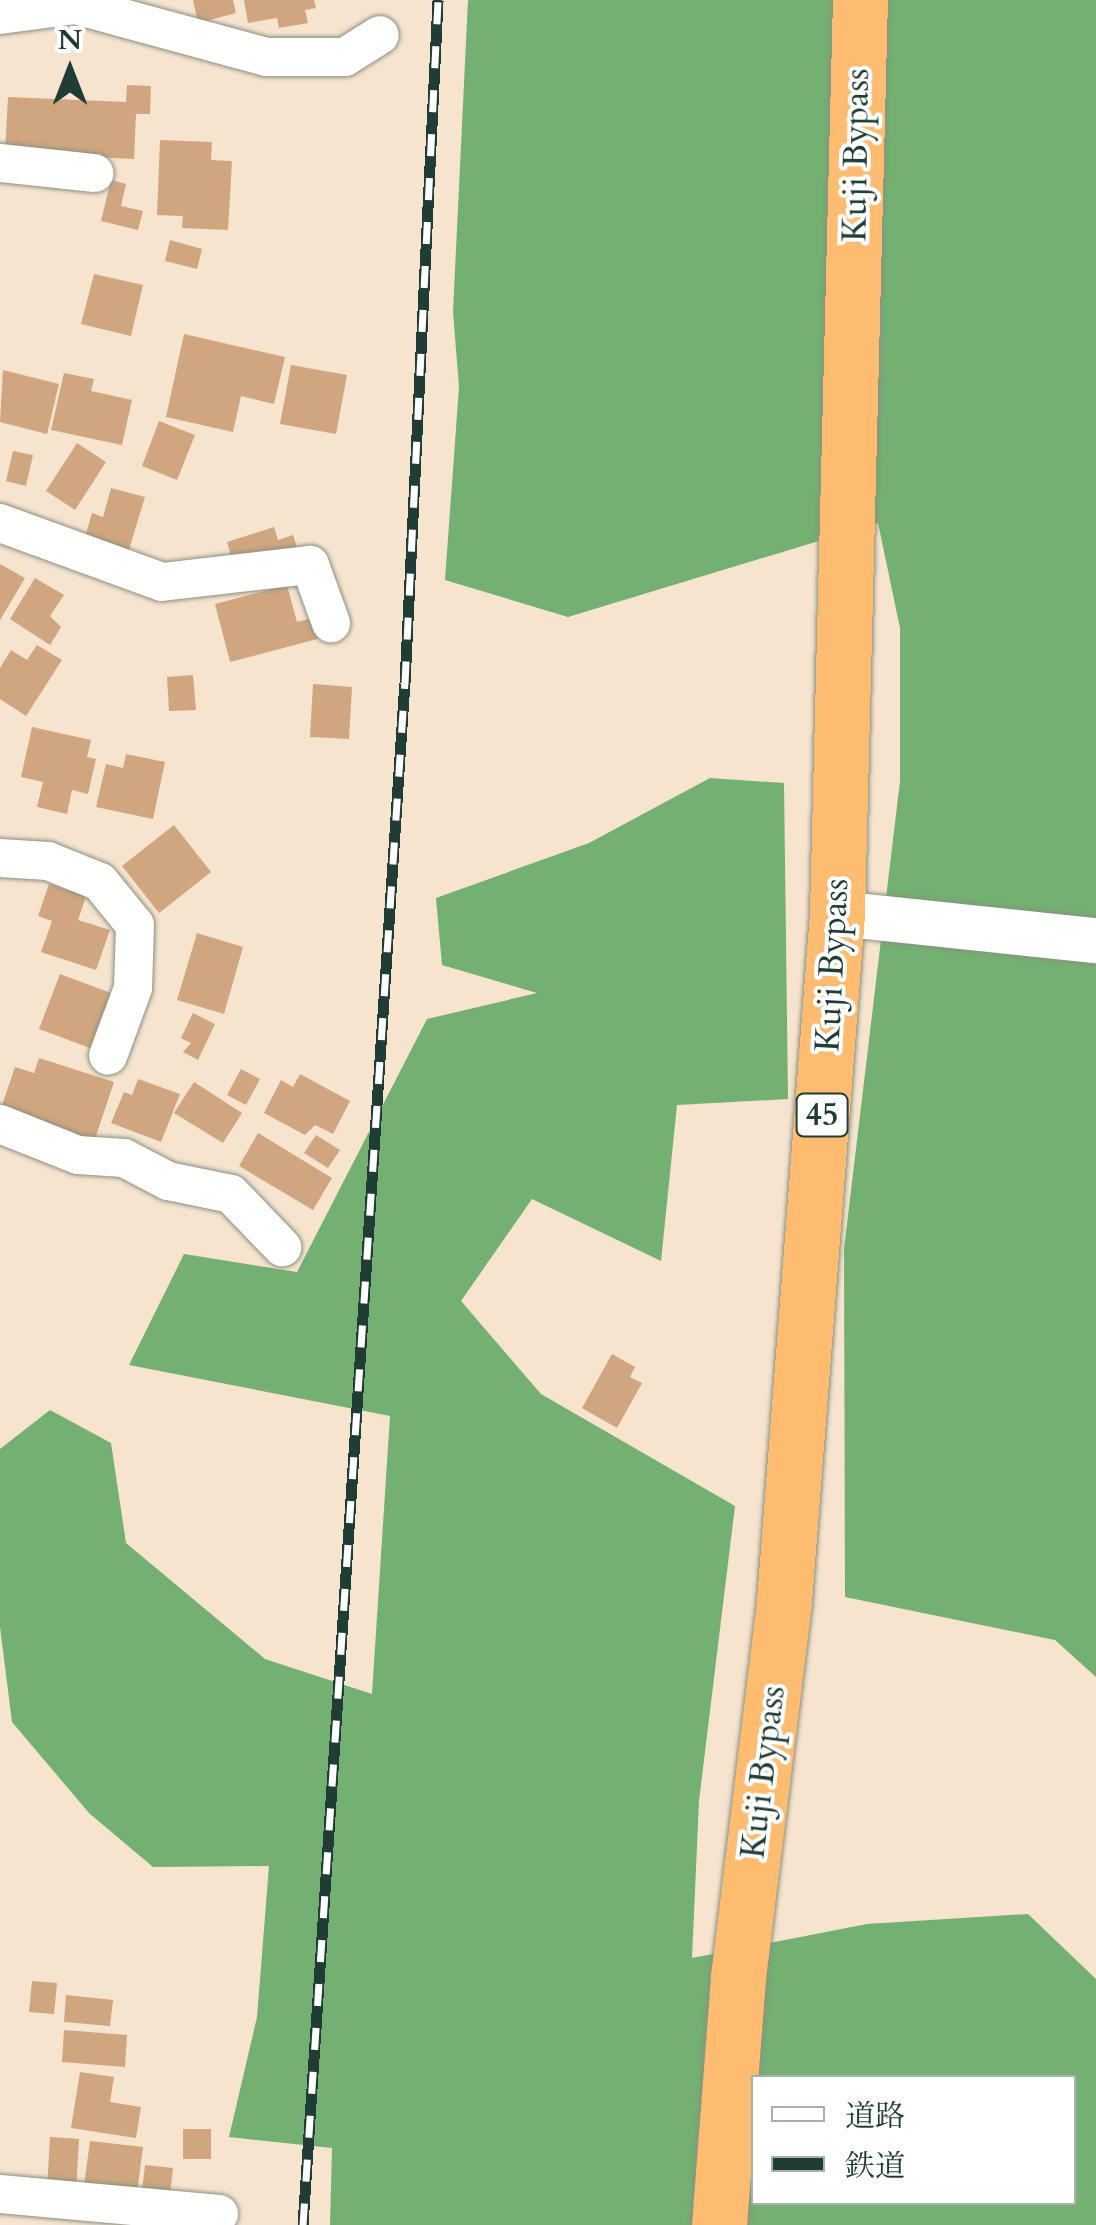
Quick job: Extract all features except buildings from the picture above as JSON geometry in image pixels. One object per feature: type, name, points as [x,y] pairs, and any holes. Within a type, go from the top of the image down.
[{"type":"highway","name":"Kuji Bypass","points":[[719,2225],[738,1977],[786,1581],[836,913],[860,0]]},
{"type":"street","points":[[0,15],[75,4],[266,57],[345,57],[380,35]]},
{"type":"street","points":[[0,163],[94,173]]},
{"type":"street","points":[[0,523],[162,582],[310,564],[330,623]]},
{"type":"street","points":[[0,858],[48,861],[100,882],[135,925],[133,988],[108,1056]]},
{"type":"street","points":[[836,913],[1096,940]]},
{"type":"street","points":[[0,1124],[78,1156],[124,1158],[168,1181],[231,1194],[282,1247]]},
{"type":"street","points":[[0,2194],[219,2214]]},
{"type":"green space","points":[[468,0],[1096,0],[1096,1677],[1055,1640],[845,1597],[844,1249],[900,781],[900,628],[878,523],[568,617],[445,580],[459,387],[453,312]]},
{"type":"green space","points":[[710,778],[784,783],[788,1099],[677,1105],[661,1261],[532,1199],[461,1301],[541,1394],[735,1506],[699,1801],[692,1958],[867,1924],[1028,1914],[1096,1979],[1096,2225],[330,2225],[332,2148],[229,2137],[257,2017],[269,1866],[153,1867],[89,1813],[12,1722],[0,1627],[0,1449],[50,1410],[111,1443],[126,1543],[265,1659],[372,1694],[390,1416],[129,1365],[184,1254],[297,1272],[427,1019],[537,993],[442,965],[436,898],[589,843]]},
{"type":"railway","points":[[303,2225],[405,683],[438,0]]}]
